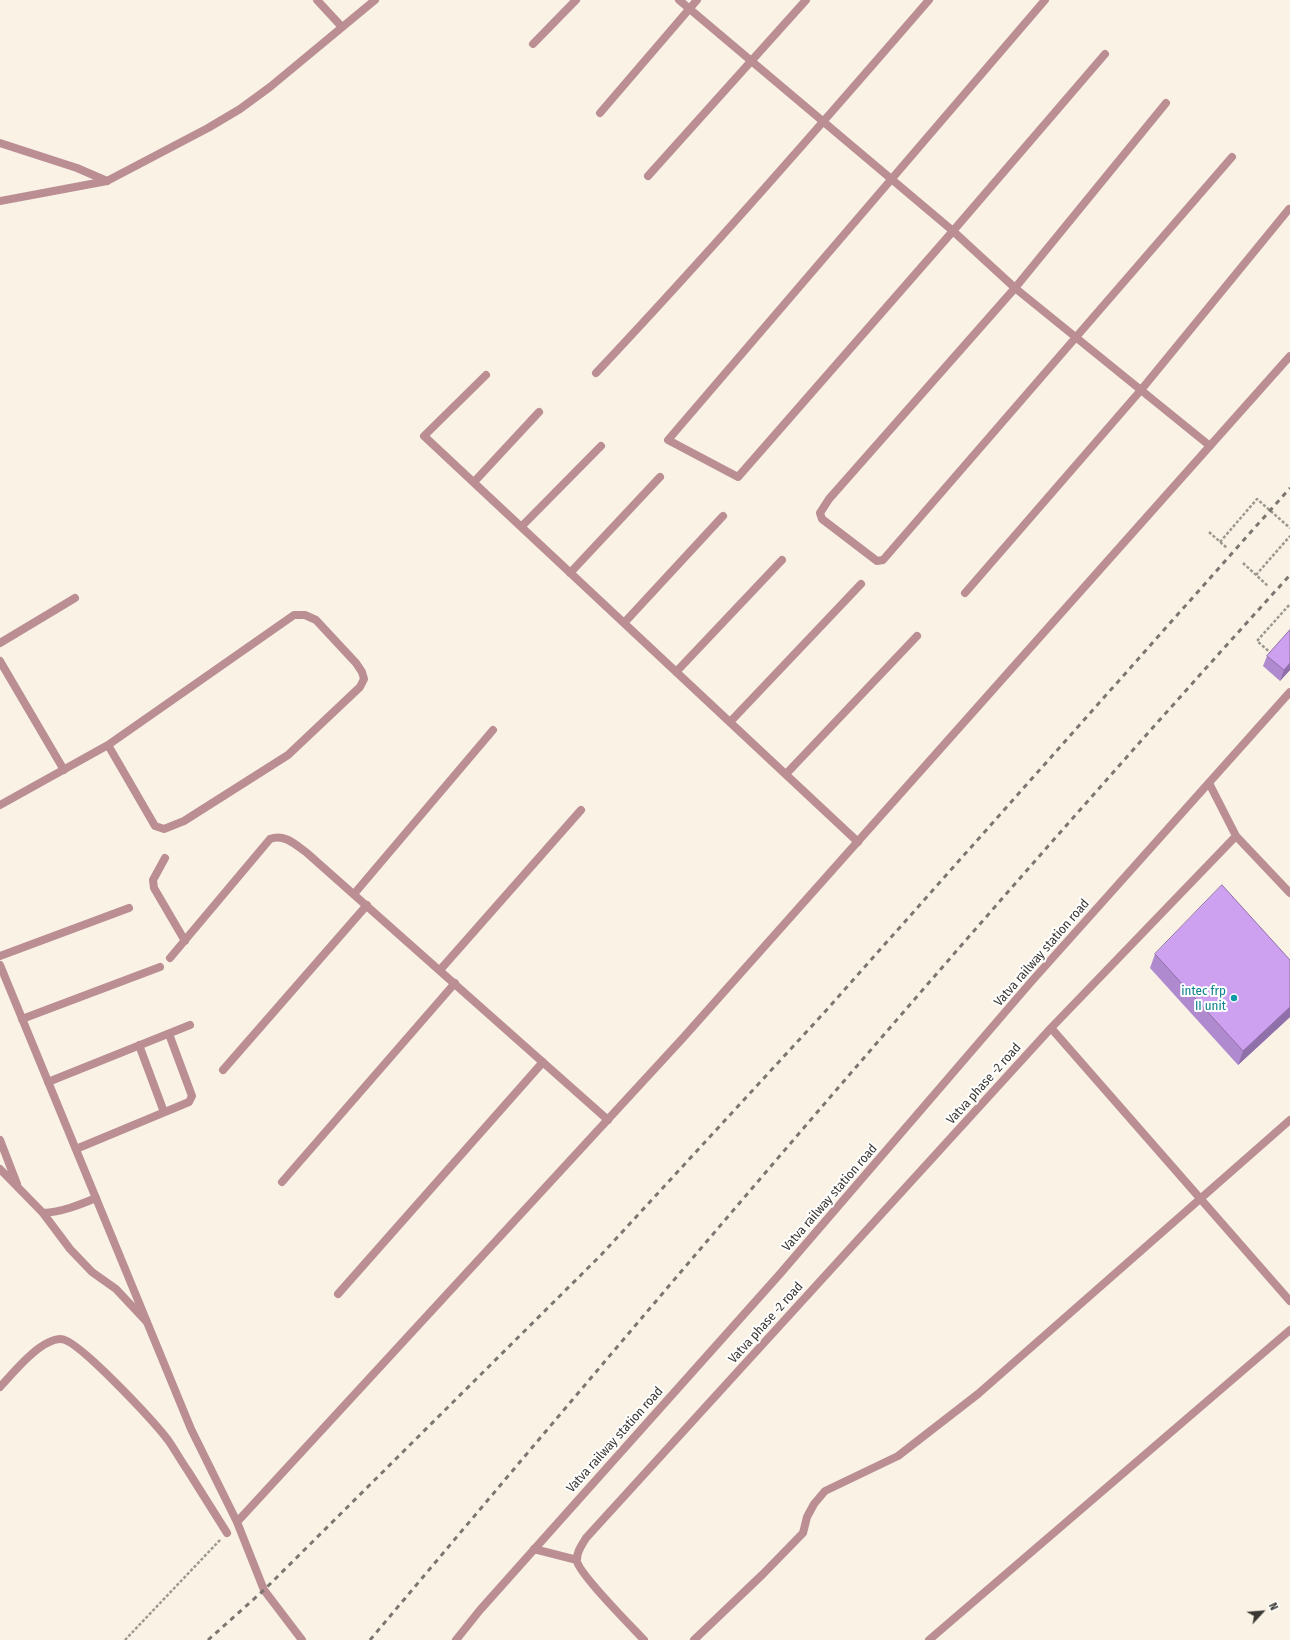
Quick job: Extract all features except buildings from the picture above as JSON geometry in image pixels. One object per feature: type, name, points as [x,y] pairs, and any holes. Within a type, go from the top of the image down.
[{"type":"street","points":[[317,0],[342,27]]},
{"type":"street","points":[[0,201],[107,181],[208,128],[240,109],[270,87],[375,0]]},
{"type":"street","points":[[534,44],[576,0]]},
{"type":"street","points":[[679,0],[953,231],[1015,288],[1210,446]]},
{"type":"street","points":[[600,113],[697,0]]},
{"type":"street","points":[[648,176],[752,62],[806,0]]},
{"type":"street","points":[[596,373],[651,315],[823,122],[929,0]]},
{"type":"street","points":[[1045,0],[668,440],[738,478],[1105,54]]},
{"type":"street","points":[[1166,103],[1015,288],[829,499],[820,513],[822,519],[877,561],[883,560],[1232,157]]},
{"type":"street","points":[[0,143],[77,168],[107,181]]},
{"type":"street","points":[[965,593],[1141,390],[1289,209]]},
{"type":"street","points":[[237,1522],[682,1039],[1290,356]]},
{"type":"street","points":[[486,375],[424,436],[858,842]]},
{"type":"street","points":[[474,482],[539,412]]},
{"type":"street","points":[[521,527],[601,446]]},
{"type":"street","points":[[570,573],[660,477]]},
{"type":"street","points":[[624,623],[723,516]]},
{"type":"street","points":[[676,672],[782,560]]},
{"type":"street","points":[[730,722],[861,584]]},
{"type":"street","points":[[0,643],[75,598]]},
{"type":"street","points":[[0,805],[108,745],[294,615],[305,615],[316,620],[356,663],[362,672],[364,680],[360,687],[288,755],[175,826],[164,829],[155,826],[108,745]]},
{"type":"street","points":[[786,774],[917,636]]},
{"type":"street","points":[[0,660],[64,770]]},
{"type":"street","name":"Vatva railway station road","points":[[456,1640],[480,1610],[779,1275],[1031,982],[1290,692]]},
{"type":"street","points":[[354,894],[493,730]]},
{"type":"street","points":[[1209,783],[1236,836],[1290,893]]},
{"type":"street","points":[[440,970],[580,810]]},
{"type":"street","name":"Vatva phase -2 road","points":[[577,1560],[578,1553],[586,1538],[1051,1028],[1236,836]]},
{"type":"street","points":[[170,958],[267,843],[275,837],[281,837],[290,841],[307,853],[608,1120]]},
{"type":"street","points":[[165,858],[153,880],[154,888],[184,941]]},
{"type":"street","points":[[223,1070],[367,905]]},
{"type":"street","points":[[0,956],[129,908]]},
{"type":"street","points":[[0,965],[191,1429],[237,1522],[264,1590],[302,1640]]},
{"type":"street","points":[[22,1019],[160,966]]},
{"type":"street","points":[[282,1182],[455,983]]},
{"type":"street","points":[[48,1082],[190,1025]]},
{"type":"street","points":[[1051,1028],[1290,1301]]},
{"type":"street","points":[[76,1149],[189,1102],[192,1096],[169,1034]]},
{"type":"street","points":[[139,1045],[164,1112]]},
{"type":"street","points":[[338,1294],[543,1062]]},
{"type":"street","points":[[694,1640],[763,1574],[803,1533],[807,1517],[814,1504],[826,1491],[898,1456],[978,1394],[1290,1120]]},
{"type":"street","points":[[0,1140],[18,1188]]},
{"type":"street","points":[[0,1169],[43,1213],[70,1249],[92,1272],[116,1289],[146,1321]]},
{"type":"street","points":[[43,1213],[54,1213],[96,1198]]},
{"type":"street","points":[[929,1640],[1290,1330]]},
{"type":"street","points":[[0,1388],[30,1356],[45,1344],[60,1339],[67,1341],[84,1353],[116,1384],[168,1440],[227,1533]]},
{"type":"street","points":[[534,1549],[577,1560],[579,1566],[591,1582],[644,1640]]},
{"type":"path","points":[[1220,542],[1257,499],[1290,528]]},
{"type":"path","points":[[1209,532],[1227,548]]},
{"type":"path","points":[[1256,575],[1290,536]]},
{"type":"path","points":[[1243,563],[1268,586]]},
{"type":"path","points":[[1273,655],[1257,641],[1290,604]]},
{"type":"path","points":[[125,1640],[227,1533]]},
{"type":"railway","points":[[208,1640],[264,1590],[601,1255],[822,1015],[1290,488]]},
{"type":"railway","points":[[370,1640],[825,1103],[1056,837],[1290,575]]},
{"type":"place","name":"intec frp II unit","points":[[1234,998]]}]
